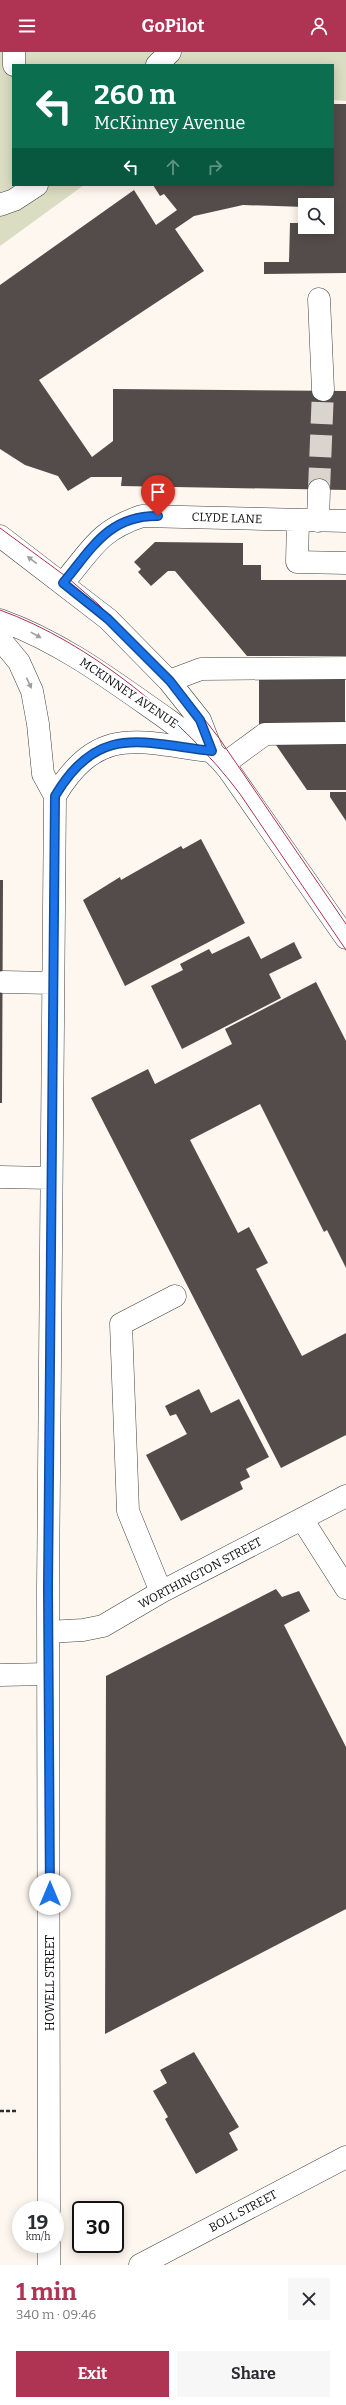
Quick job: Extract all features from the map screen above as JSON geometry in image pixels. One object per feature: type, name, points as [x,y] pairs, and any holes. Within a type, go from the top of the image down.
[{"type":"street","points":[[14,52],[14,64]]},
{"type":"street","points":[[158,64],[170,52]]},
{"type":"street","points":[[0,205],[14,200],[35,186]]},
{"type":"street","points":[[318,299],[323,390]]},
{"type":"street","points":[[319,490],[308,520],[297,562],[346,563]]},
{"type":"street","name":"CLYDE LANE","points":[[63,583],[100,538],[119,523],[142,516],[346,521]]},
{"type":"street","name":"MCKINNEY AVENUE","points":[[0,536],[108,619],[170,681],[200,720],[218,757],[339,913],[346,938]]},
{"type":"street","name":"MCKINNEY AVENUE","points":[[0,620],[27,629],[96,668],[218,757]]},
{"type":"street","name":"HOWELL STREET","points":[[0,639],[19,662],[32,691],[38,724],[43,774],[55,796]]},
{"type":"street","points":[[170,681],[201,669],[346,668]]},
{"type":"street","points":[[218,757],[265,734],[346,733]]},
{"type":"street","name":"HOWELL STREET","points":[[49,2201],[48,1632],[55,796],[65,778],[93,752],[124,741],[218,757]]},
{"type":"street","points":[[3,982],[53,983]]},
{"type":"street","points":[[0,1178],[51,1178]]},
{"type":"street","points":[[162,1592],[128,1511],[122,1324],[175,1296]]},
{"type":"street","name":"WORTHINGTON STREET","points":[[48,1632],[84,1630],[103,1626],[162,1592],[346,1496]]},
{"type":"street","points":[[302,1519],[346,1588]]},
{"type":"street","points":[[0,1675],[48,1674]]},
{"type":"street","name":"BOLL STREET","points":[[140,2265],[346,2157]]},
{"type":"street","points":[[49,2253],[49,2265]]},
{"type":"path","points":[[0,2111],[16,2111]]},
{"type":"green space","points":[[0,52],[346,52],[346,101],[334,100],[334,64],[12,64],[12,186],[83,186],[0,246]]},
{"type":"building","points":[[334,104],[346,104],[346,273],[264,274],[264,262],[289,262],[290,223],[298,223],[298,234],[334,234],[334,198],[298,198],[298,207],[243,205],[194,216],[175,229],[204,271],[39,380],[92,457],[113,441],[113,389],[346,391],[346,490],[121,486],[122,477],[91,477],[68,491],[58,476],[25,465],[0,449],[0,285],[134,190],[156,225],[177,210],[164,194],[160,196],[154,186],[334,186]]},
{"type":"building","points":[[155,542],[243,543],[243,565],[261,565],[261,580],[346,580],[346,656],[247,656],[175,571],[168,571],[151,586],[138,572],[141,569],[134,562]]},
{"type":"building","points":[[345,676],[345,730],[259,731],[259,677]]},
{"type":"building","points":[[307,741],[346,741],[346,790],[307,790],[276,745],[307,745]]},
{"type":"building","points":[[330,792],[346,792],[346,821],[330,797]]},
{"type":"building","points":[[201,839],[245,923],[125,986],[83,900],[120,877],[121,880],[181,846],[183,849]]},
{"type":"building","points":[[0,880],[3,880],[2,1103],[0,1103]]},
{"type":"building","points":[[249,936],[261,959],[294,942],[302,958],[269,974],[281,998],[182,1049],[151,986],[183,970],[180,964],[209,949],[212,954]]},
{"type":"building","points":[[316,982],[346,1041],[346,1268],[327,1230],[324,1232],[260,1104],[190,1140],[238,1233],[249,1227],[268,1263],[256,1269],[302,1356],[346,1333],[346,1435],[281,1468],[91,1098],[148,1069],[155,1084],[232,1044],[225,1029]]},
{"type":"building","points":[[199,1389],[211,1413],[239,1399],[269,1457],[246,1469],[250,1477],[240,1482],[243,1489],[181,1521],[146,1455],[187,1434],[176,1414],[170,1416],[165,1406]]},
{"type":"building","points":[[276,1589],[282,1597],[299,1591],[310,1611],[284,1625],[346,1747],[346,1909],[105,2034],[106,1676]]},
{"type":"building","points":[[194,2052],[239,2127],[229,2133],[238,2150],[196,2174],[165,2119],[168,2117],[153,2091],[167,2083],[160,2070]]},
{"type":"tunnel","points":[[319,490],[323,390]]},
{"type":"tram line","points":[[0,528],[68,578],[97,603],[174,680],[219,738],[346,924]]},
{"type":"tram line","points":[[0,610],[34,624],[67,642],[100,663],[163,711],[191,738],[240,794],[346,950]]},
{"type":"route","points":[[50,1894],[48,1588],[55,796],[65,778],[75,767],[93,752],[124,741],[154,743],[212,751],[200,720],[170,681],[108,619],[63,583],[87,551],[100,538],[119,523],[142,516],[158,516]]}]
